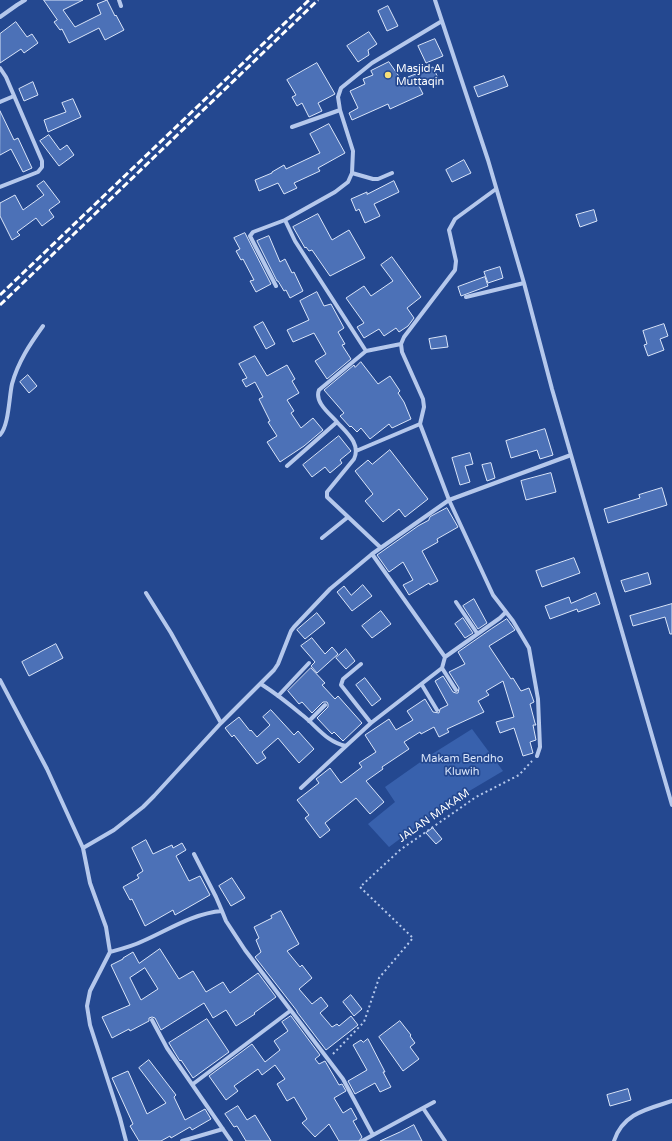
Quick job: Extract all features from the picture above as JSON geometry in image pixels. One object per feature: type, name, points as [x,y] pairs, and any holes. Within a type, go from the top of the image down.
[{"type":"street","points":[[0,17],[25,0]]},
{"type":"street","points":[[119,0],[121,6]]},
{"type":"street","points":[[435,0],[496,189],[524,283],[552,389],[672,805]]},
{"type":"street","points":[[276,286],[250,236],[253,232],[285,220],[335,192],[348,182],[352,174],[353,151],[340,110],[338,97],[341,88],[372,63],[442,21]]},
{"type":"street","points":[[0,68],[6,77],[42,161],[42,166],[38,172],[0,187]]},
{"type":"street","points":[[0,102],[14,96]]},
{"type":"street","points":[[292,127],[340,110]]},
{"type":"street","points":[[352,174],[378,179],[392,173]]},
{"type":"street","points":[[496,189],[455,219],[451,224],[449,230],[456,261],[455,270],[404,337],[401,344],[402,352],[423,399],[424,407],[420,424],[448,500],[493,594],[529,648],[538,699],[540,747],[537,756]]},
{"type":"street","points":[[285,220],[295,241],[366,350]]},
{"type":"street","points":[[466,298],[524,283]]},
{"type":"street","points":[[0,435],[5,424],[12,384],[20,361],[43,326]]},
{"type":"street","points":[[380,547],[327,497],[327,492],[354,459],[356,451],[355,443],[320,402],[317,396],[319,390],[366,350],[401,344]]},
{"type":"street","points":[[287,466],[337,422]]},
{"type":"street","points":[[356,451],[420,424]]},
{"type":"street","points":[[83,848],[114,830],[143,807],[154,796],[221,723],[261,684],[278,664],[290,631],[330,589],[380,547],[448,500],[571,455]]},
{"type":"street","points":[[322,538],[348,517]]},
{"type":"street","points":[[372,554],[445,657]]},
{"type":"street","points":[[146,593],[171,633],[221,723]]},
{"type":"street","points":[[456,602],[477,634]]},
{"type":"street","points":[[301,788],[371,724],[442,668],[445,657],[500,618],[506,612]]},
{"type":"street","points":[[278,696],[309,663]]},
{"type":"street","points":[[361,664],[343,679],[341,685],[371,724]]},
{"type":"street","points":[[442,668],[456,690]]},
{"type":"street","points":[[0,680],[47,769],[83,848],[90,882],[106,927],[110,952],[90,991],[87,1006],[90,1025],[126,1141]]},
{"type":"street","points":[[261,684],[310,721],[330,741],[346,746]]},
{"type":"street","points":[[422,685],[437,710]]},
{"type":"street","points":[[310,721],[325,705]]},
{"type":"street","points":[[194,854],[216,897],[226,921],[245,950],[290,1011],[343,1079],[373,1135]]},
{"type":"street","points":[[110,952],[141,942],[208,912],[222,911]]},
{"type":"street","points":[[194,1084],[290,1011]]},
{"type":"street","points":[[152,1020],[167,1048],[194,1084],[231,1141]]},
{"type":"street","points":[[614,1141],[624,1123],[634,1114],[672,1101]]},
{"type":"street","points":[[362,1141],[434,1102]]},
{"type":"street","points":[[423,1108],[445,1141]]},
{"type":"street","points":[[182,1141],[223,1129]]},
{"type":"path","name":"JALAN MAKAM","points":[[328,1060],[364,1022],[379,978],[413,938],[360,887],[400,850],[476,797],[519,774],[537,756]]},
{"type":"green space","name":"Makam Bendho Kluwih","points":[[472,729],[503,771],[444,806],[389,847],[368,824],[395,802],[385,787],[429,756]]},
{"type":"building","points":[[44,0],[83,0],[63,10],[75,27],[101,14],[97,4],[107,0],[124,30],[105,40],[99,28],[69,43],[62,29],[60,30],[54,22],[57,20]]},
{"type":"building","points":[[388,6],[398,26],[387,31],[378,11]]},
{"type":"building","points":[[16,22],[27,37],[32,34],[38,43],[24,53],[21,49],[0,63],[0,34]]},
{"type":"building","points":[[369,32],[377,44],[368,50],[369,55],[358,62],[347,46]]},
{"type":"building","points":[[435,39],[443,56],[426,63],[418,46]]},
{"type":"building","points":[[389,62],[405,85],[410,81],[408,77],[433,67],[438,78],[419,86],[423,94],[390,109],[388,104],[352,120],[349,113],[358,108],[350,91],[365,84],[363,79],[373,75],[371,71]]},
{"type":"building","points":[[317,63],[335,94],[318,103],[322,111],[309,117],[302,103],[297,106],[292,97],[296,95],[287,80]]},
{"type":"building","points":[[504,76],[508,86],[478,97],[474,87]]},
{"type":"building","points":[[33,82],[38,95],[24,101],[19,89]]},
{"type":"building","points":[[73,99],[81,117],[48,132],[44,120],[66,112],[62,103]]},
{"type":"building","points":[[0,111],[14,140],[18,138],[32,168],[23,172],[11,149],[0,155]]},
{"type":"building","points":[[329,124],[345,153],[318,168],[320,171],[294,183],[297,188],[284,194],[278,183],[259,191],[255,180],[272,173],[284,165],[286,169],[320,153],[310,134]]},
{"type":"building","points":[[49,135],[60,150],[67,145],[74,155],[59,166],[40,141]]},
{"type":"building","points":[[464,160],[471,173],[452,182],[446,170]]},
{"type":"building","points":[[44,181],[60,202],[49,210],[54,217],[42,226],[36,218],[17,232],[20,235],[12,240],[0,216],[0,203],[15,195],[23,210],[44,195],[37,186]]},
{"type":"building","points":[[394,181],[399,192],[374,204],[380,216],[365,223],[359,209],[356,211],[351,199],[367,192],[367,194]]},
{"type":"building","points":[[594,210],[597,221],[580,227],[576,215]]},
{"type":"building","points":[[318,214],[332,240],[349,230],[365,258],[330,276],[312,250],[309,251],[306,247],[305,248],[293,227]]},
{"type":"building","points":[[245,233],[271,284],[256,292],[250,281],[254,280],[243,259],[241,260],[236,251],[240,249],[234,238]]},
{"type":"building","points":[[269,236],[280,262],[285,259],[292,273],[294,272],[303,291],[290,298],[286,290],[284,291],[277,281],[257,241]]},
{"type":"building","points":[[392,257],[421,297],[407,308],[414,318],[408,326],[399,332],[396,328],[384,336],[379,329],[364,338],[357,327],[364,323],[346,298],[364,286],[371,296],[393,281],[381,265]]},
{"type":"building","points":[[500,267],[503,278],[488,283],[484,272]]},
{"type":"building","points":[[485,277],[488,286],[461,296],[458,287]]},
{"type":"building","points":[[317,292],[324,306],[331,304],[344,328],[338,332],[345,344],[342,345],[351,359],[327,379],[315,361],[326,354],[314,333],[293,342],[287,330],[309,320],[300,301]]},
{"type":"building","points":[[263,322],[275,344],[266,349],[254,327]]},
{"type":"building","points":[[664,324],[668,336],[660,339],[664,350],[648,356],[644,345],[647,344],[643,331]]},
{"type":"building","points":[[446,336],[448,347],[431,349],[429,339]]},
{"type":"building","points":[[255,356],[267,376],[287,365],[295,379],[292,381],[299,393],[287,400],[294,411],[291,413],[301,428],[313,418],[323,430],[304,446],[280,462],[267,442],[277,436],[268,422],[270,421],[259,399],[263,397],[255,382],[246,387],[242,380],[247,378],[239,364]]},
{"type":"building","points":[[361,362],[378,384],[390,376],[400,391],[398,393],[404,402],[411,419],[392,428],[389,424],[370,439],[361,428],[357,432],[351,426],[350,427],[340,416],[344,413],[324,390],[354,365],[355,367]]},
{"type":"building","points":[[28,375],[37,386],[29,393],[20,382]]},
{"type":"building","points":[[545,429],[553,455],[540,459],[537,450],[511,458],[506,441]]},
{"type":"building","points":[[339,436],[351,451],[340,460],[342,463],[330,473],[325,467],[312,477],[303,465]]},
{"type":"building","points":[[390,450],[428,499],[405,517],[399,509],[383,522],[365,501],[373,494],[355,471],[368,460],[372,464]]},
{"type":"building","points":[[470,453],[473,464],[465,466],[470,482],[460,485],[452,458]]},
{"type":"building","points":[[491,463],[495,478],[487,481],[482,465]]},
{"type":"building","points":[[551,473],[556,492],[526,500],[521,481]]},
{"type":"building","points":[[662,488],[667,505],[608,523],[604,509],[640,498],[639,495]]},
{"type":"building","points":[[447,508],[458,527],[437,539],[438,542],[422,551],[438,581],[430,585],[429,583],[409,595],[403,585],[413,580],[403,562],[389,572],[377,555],[429,520],[430,517]]},
{"type":"building","points":[[574,558],[580,573],[542,587],[536,571]]},
{"type":"building","points":[[648,573],[651,584],[625,592],[621,581]]},
{"type":"building","points":[[363,585],[372,596],[352,611],[337,592],[344,586],[351,595]]},
{"type":"building","points":[[596,593],[600,604],[578,612],[577,609],[550,619],[545,606],[569,597],[571,603]]},
{"type":"building","points":[[474,599],[487,623],[478,629],[463,606]]},
{"type":"building","points":[[672,604],[672,634],[670,634],[665,617],[633,626],[630,616]]},
{"type":"building","points":[[381,611],[391,624],[372,638],[362,626]]},
{"type":"building","points":[[317,613],[325,623],[305,639],[297,630]]},
{"type":"building","points":[[463,618],[473,633],[465,638],[455,624]]},
{"type":"building","points":[[507,619],[515,630],[489,646],[521,691],[529,688],[534,702],[530,704],[536,725],[533,725],[536,740],[530,742],[533,753],[523,756],[514,728],[500,733],[496,722],[514,717],[503,681],[486,691],[489,695],[478,701],[484,712],[447,729],[449,732],[439,737],[434,727],[421,734],[420,732],[404,742],[409,749],[382,767],[383,769],[366,781],[384,802],[370,814],[356,798],[325,823],[330,830],[320,838],[305,818],[309,815],[297,800],[319,783],[316,779],[330,768],[341,783],[362,767],[359,763],[376,752],[365,735],[389,719],[396,730],[413,720],[407,711],[425,699],[433,712],[439,713],[440,709],[448,705],[435,681],[443,676],[453,692],[458,693],[459,688],[449,672],[465,664],[458,652]]},
{"type":"building","points":[[312,638],[325,654],[332,647],[338,654],[317,673],[311,666],[315,662],[301,646]]},
{"type":"building","points":[[56,644],[63,658],[29,676],[22,662]]},
{"type":"building","points":[[346,649],[355,661],[346,669],[336,658]]},
{"type":"building","points":[[311,668],[325,683],[322,685],[335,699],[338,696],[362,723],[343,741],[334,732],[332,734],[317,718],[328,707],[327,702],[323,702],[312,713],[302,702],[299,704],[288,691]]},
{"type":"building","points":[[365,678],[381,699],[372,706],[356,685]]},
{"type":"building","points":[[271,710],[294,735],[298,731],[314,749],[299,763],[278,738],[262,752],[266,758],[257,764],[234,735],[232,737],[225,728],[239,717],[257,737],[270,725],[263,717]]},
{"type":"building","points":[[433,828],[442,839],[436,844],[426,833]]},
{"type":"building","points":[[146,840],[153,854],[172,845],[173,848],[182,843],[186,850],[176,856],[189,881],[200,876],[210,895],[175,915],[173,910],[145,926],[132,899],[130,900],[123,887],[139,878],[137,875],[143,871],[132,848]]},
{"type":"building","points":[[232,878],[245,898],[231,906],[219,886]]},
{"type":"building","points":[[281,911],[299,944],[287,951],[300,967],[302,965],[312,978],[299,989],[312,1004],[321,997],[328,1006],[320,1013],[332,1027],[337,1024],[339,1026],[351,1016],[358,1025],[326,1050],[255,957],[261,952],[256,940],[259,938],[254,927],[272,918],[271,916]]},
{"type":"building","points":[[160,949],[179,979],[193,971],[206,992],[223,982],[230,993],[258,973],[276,997],[254,1013],[255,1014],[236,1026],[226,1010],[213,1018],[204,1003],[161,1030],[155,1018],[152,1017],[149,1018],[149,1021],[130,1031],[129,1029],[112,1038],[102,1017],[130,1005],[111,965],[133,952],[139,963]],"holes":[[[145,968],[158,989],[141,1000],[130,978]]]},
{"type":"building","points":[[351,995],[362,1009],[354,1016],[343,1002]]},
{"type":"building","points":[[291,1016],[320,1055],[315,1059],[319,1064],[325,1061],[339,1085],[342,1084],[346,1091],[334,1098],[343,1113],[351,1108],[357,1119],[353,1121],[362,1137],[359,1141],[339,1141],[329,1124],[315,1137],[302,1123],[307,1119],[294,1097],[287,1101],[277,1084],[285,1079],[275,1065],[262,1075],[258,1069],[234,1086],[238,1091],[226,1100],[209,1076],[252,1044],[265,1062],[280,1050],[274,1041],[288,1031],[282,1022]]},
{"type":"building","points":[[207,1019],[229,1052],[193,1078],[169,1043]]},
{"type":"building","points":[[400,1021],[411,1035],[410,1036],[415,1043],[410,1047],[419,1059],[403,1071],[379,1037]]},
{"type":"building","points":[[368,1039],[391,1087],[380,1092],[375,1083],[355,1094],[348,1081],[367,1070],[353,1045],[361,1040],[363,1042]]},
{"type":"building","points":[[149,1060],[176,1095],[174,1097],[185,1120],[205,1109],[211,1119],[192,1130],[190,1127],[171,1138],[170,1136],[161,1141],[139,1141],[130,1126],[133,1124],[112,1078],[128,1071],[147,1114],[166,1103],[139,1068]]},
{"type":"building","points":[[628,1089],[631,1100],[610,1106],[607,1095]]},
{"type":"building","points":[[238,1106],[247,1120],[255,1115],[271,1141],[246,1141],[237,1126],[234,1127],[225,1114]]},
{"type":"building","points":[[414,1125],[422,1141],[380,1141],[400,1132]]},
{"type":"railway","points":[[0,295],[309,0]]},
{"type":"railway","points":[[0,305],[318,0]]},
{"type":"place","name":"Masjid Al Muttaqin","points":[[388,75]]}]
